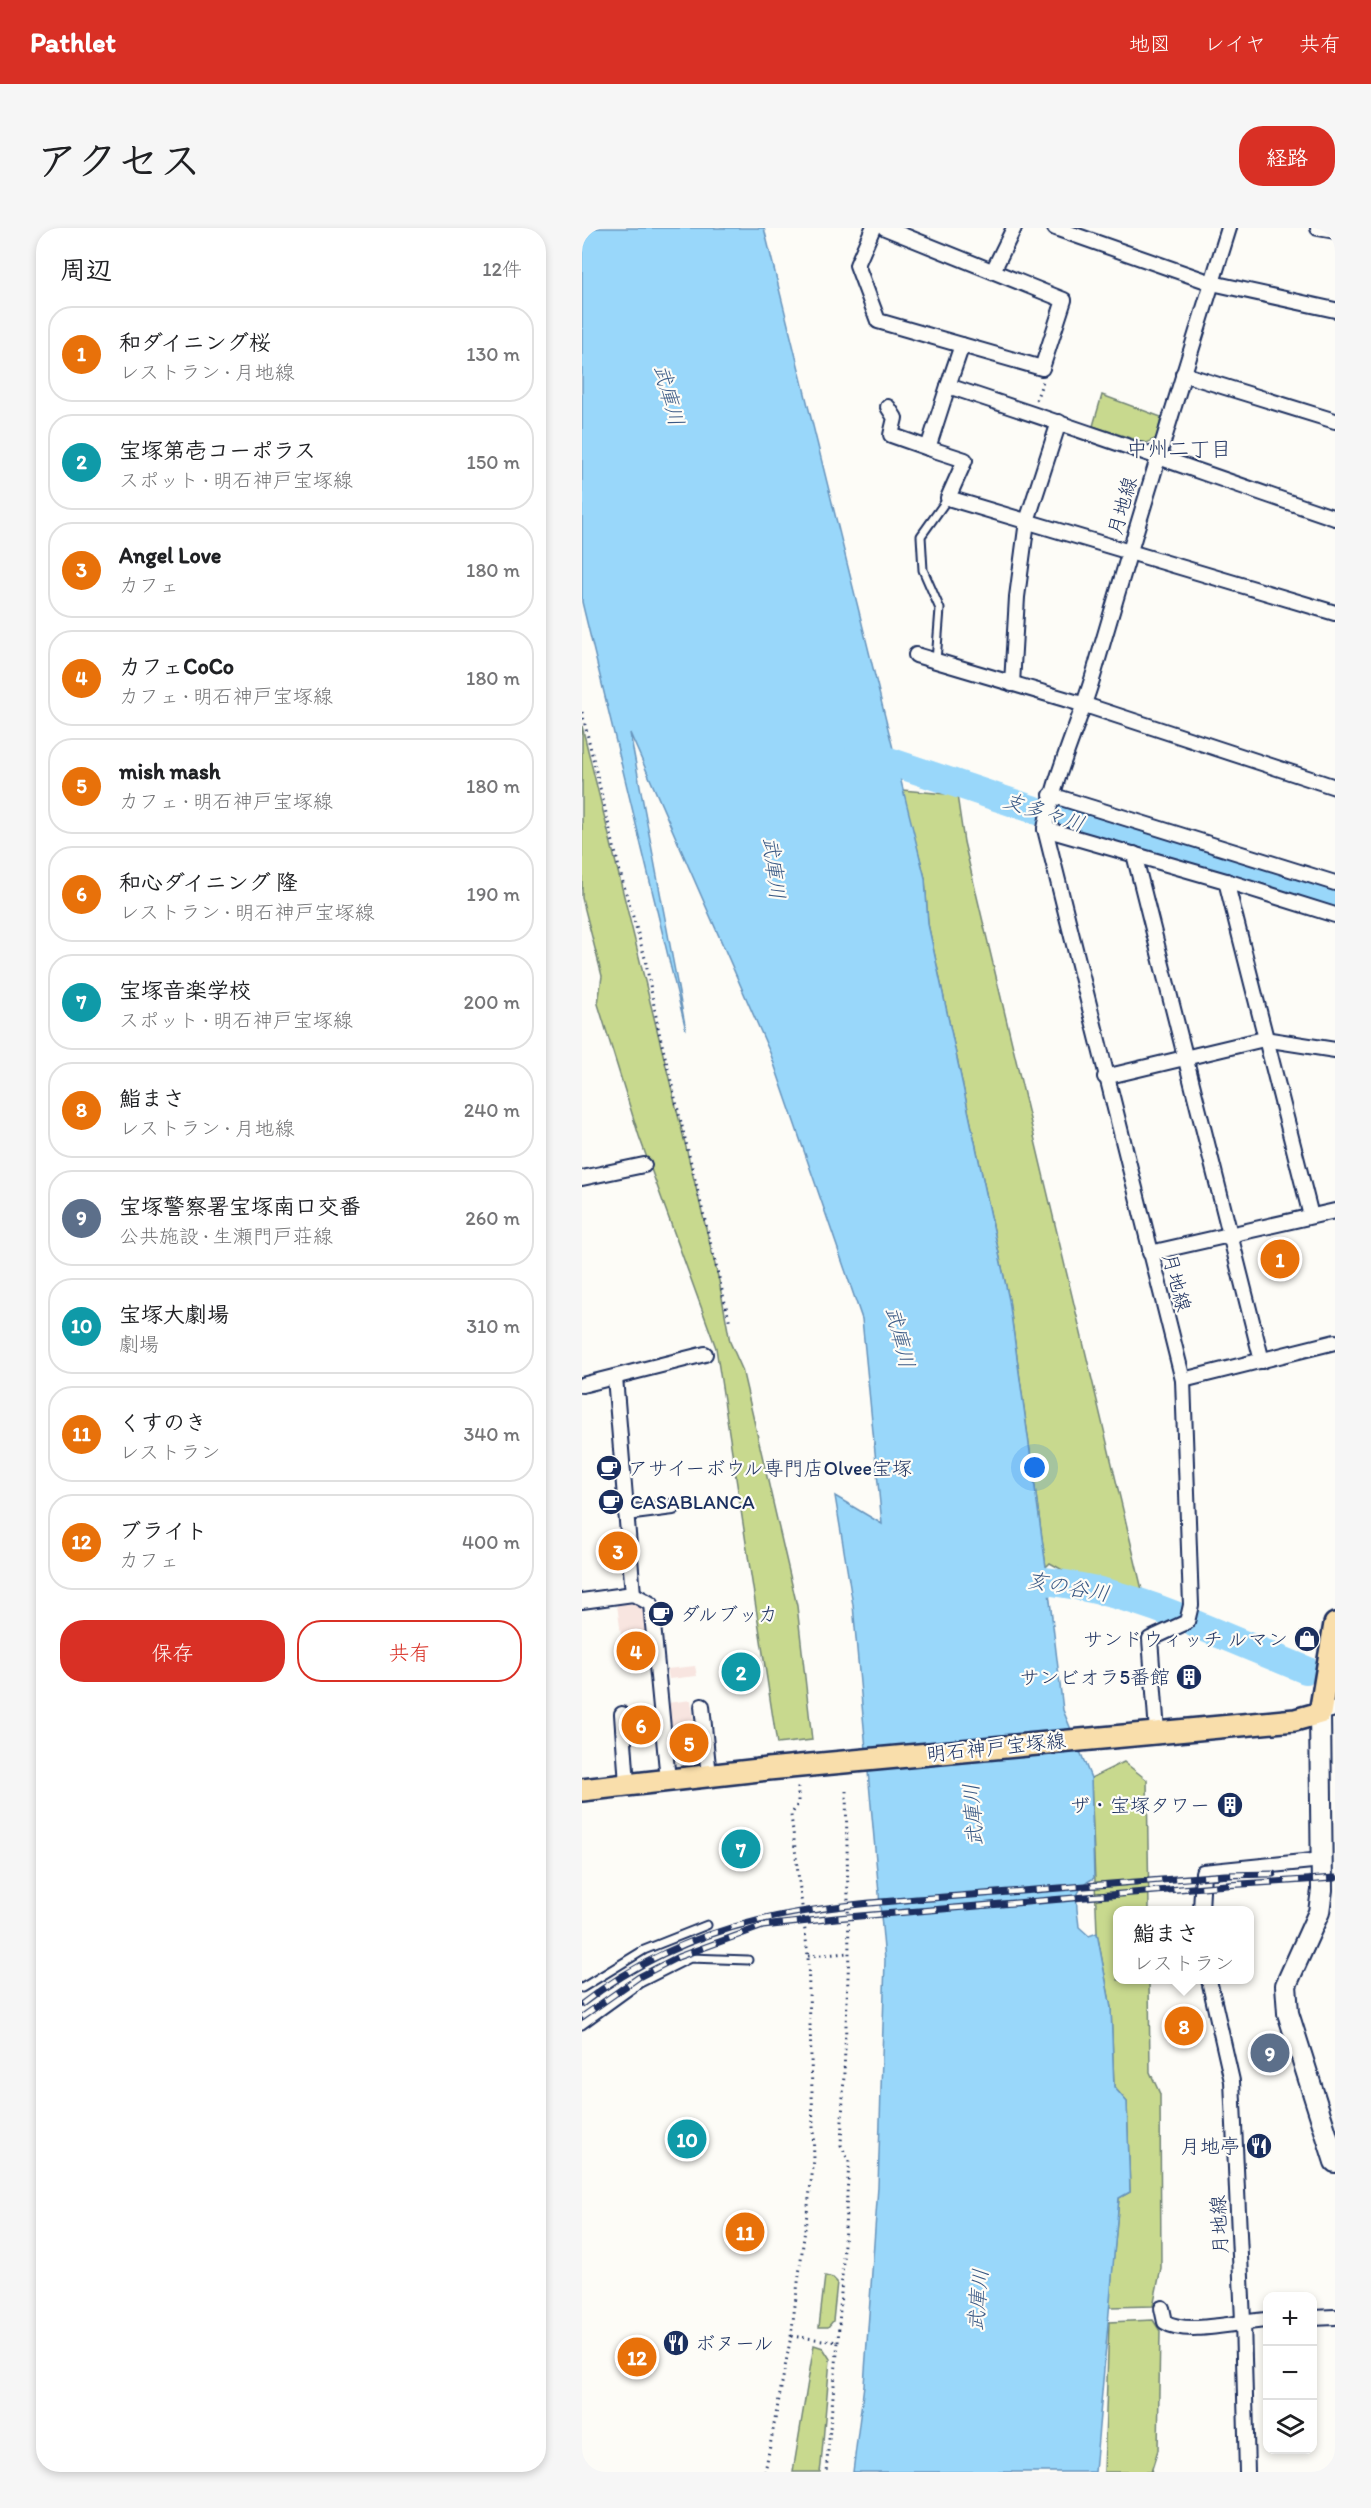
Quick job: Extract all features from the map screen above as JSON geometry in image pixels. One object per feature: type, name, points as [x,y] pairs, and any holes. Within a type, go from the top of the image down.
[{"type":"main road","points":[[1335,1624],[1328,1711],[1329,1837],[1322,1860],[1327,1912],[1292,1970],[1286,1985],[1288,2013],[1335,2162]]},
{"type":"main road","name":"明石神戸宝塚線","points":[[582,1790],[768,1769],[1295,1720],[1328,1711]]},
{"type":"street","points":[[873,228],[857,265],[878,321],[1042,368],[1064,300],[885,228]]},
{"type":"street","points":[[993,272],[1014,228]]},
{"type":"street","points":[[1055,228],[1212,283],[1335,310]]},
{"type":"street","name":"月地線","points":[[1153,1732],[1150,1639],[1187,1622],[1191,1605],[1183,1380],[1105,1077],[1046,826],[1051,797],[1085,705],[1157,458],[1229,228]]},
{"type":"street","points":[[1318,228],[1335,231]]},
{"type":"street","points":[[928,448],[962,345]]},
{"type":"street","points":[[1183,374],[1335,421]]},
{"type":"street","points":[[948,386],[1335,518]]},
{"type":"street","points":[[888,407],[895,418],[891,435],[965,460],[948,498],[1335,613]]},
{"type":"street","points":[[1012,684],[1017,597],[1027,521],[1059,422]]},
{"type":"street","points":[[916,655],[1085,705],[1335,787]]},
{"type":"street","points":[[1051,797],[1335,884]]},
{"type":"street","points":[[1046,826],[1335,915]]},
{"type":"street","points":[[1134,854],[1262,1361]]},
{"type":"street","points":[[1226,880],[1264,1039],[1311,1216]]},
{"type":"street","points":[[1105,1077],[1264,1039],[1335,1050]]},
{"type":"street","points":[[582,1178],[644,1165]]},
{"type":"street","points":[[1150,1253],[1335,1211]]},
{"type":"street","points":[[1183,1380],[1335,1342]]},
{"type":"street","points":[[582,1385],[705,1354]]},
{"type":"street","points":[[615,1377],[633,1594]]},
{"type":"street","points":[[626,1513],[673,1507]]},
{"type":"street","points":[[582,1601],[633,1594],[651,1604],[668,1780]]},
{"type":"street","points":[[702,1706],[709,1776]]},
{"type":"street","points":[[622,1714],[627,1784]]},
{"type":"street","points":[[1201,1906],[1203,1872],[1322,1860]]},
{"type":"street","name":"月地線","points":[[1210,1984],[1232,2081],[1247,2472]]},
{"type":"street","points":[[1162,2308],[1165,2322],[1174,2328],[1228,2326],[1243,2321],[1263,2320]]},
{"type":"street","points":[[1317,2318],[1335,2318]]},
{"type":"lane","points":[[936,661],[940,609],[923,570],[921,536],[948,498]]},
{"type":"lane","points":[[582,1988],[644,1950],[707,1925]]},
{"type":"lane","points":[[582,2025],[640,1983],[690,1958],[748,1960]]},
{"type":"path","points":[[1031,413],[1045,376],[1042,368]]},
{"type":"path","points":[[582,712],[620,872],[645,958],[659,1032],[730,1323]]},
{"type":"path","points":[[765,2472],[791,2336],[814,2160],[808,1956],[791,1815],[798,1804],[798,1784]]},
{"type":"path","points":[[826,2472],[838,2342],[849,2162],[841,2145],[849,1953],[846,1791]]},
{"type":"path","points":[[808,1956],[849,1953]]},
{"type":"path","points":[[791,2336],[838,2342]]},
{"type":"shaded area","points":[[633,1603],[644,1608],[649,1640],[622,1642],[617,1605]]},
{"type":"shaded area","points":[[647,1655],[647,1666],[623,1669],[623,1659]]},
{"type":"shaded area","points":[[695,1666],[697,1676],[669,1679],[667,1669]]},
{"type":"shaded area","points":[[691,1700],[694,1723],[671,1726],[667,1703]]},
{"type":"shaded area","points":[[681,1727],[684,1759],[671,1760],[668,1729]]},
{"type":"green space","points":[[1102,395],[1161,417],[1157,438],[1146,443],[1093,426]]},
{"type":"green space","points":[[582,726],[719,1281],[730,1342],[742,1369],[797,1606],[812,1740],[777,1744],[716,1348],[639,1136],[598,1004],[602,976],[582,898]]},
{"type":"green space","points":[[902,790],[957,795],[964,842],[1143,1594],[1099,1580],[1084,1582],[1050,1563],[1046,1567],[1009,1300],[928,924],[925,878]]},
{"type":"green space","points":[[1124,1762],[1147,1780],[1149,1906],[1113,1906],[1113,1984],[1149,1984],[1150,2072],[1160,2094],[1161,2268],[1153,2306],[1109,2307],[1119,2198],[1130,2192],[1127,2102],[1114,2087],[1111,2008],[1097,1933],[1091,1778]]},
{"type":"green space","points":[[825,2276],[837,2282],[833,2321],[828,2327],[819,2327]]},
{"type":"green space","points":[[1153,2320],[1160,2331],[1158,2450],[1151,2472],[1104,2472],[1109,2322]]},
{"type":"green space","points":[[814,2345],[823,2348],[830,2359],[820,2472],[793,2472]]},
{"type":"water","name":"武庫川","points":[[582,228],[764,228],[925,878],[928,924],[1009,1300],[1046,1567],[1063,1710],[1091,1778],[1094,1878],[1081,1887],[1078,1893],[1079,1927],[1089,1936],[1097,1933],[1111,2008],[1114,2087],[1127,2102],[1130,2192],[1119,2198],[1095,2472],[853,2472],[864,2385],[878,2187],[885,1960],[853,1605],[835,1496],[882,1524],[862,1319],[771,1055],[630,733],[686,1030],[582,602]]},
{"type":"waterway","name":"支多々川","points":[[859,751],[1035,810],[1335,901]]},
{"type":"waterway","name":"亥の谷川","points":[[1011,1578],[1053,1582],[1094,1590],[1175,1615]]},
{"type":"waterway","name":"亥の谷川","points":[[1195,1624],[1306,1670]]},
{"type":"railway","points":[[582,2004],[628,1973],[673,1949],[720,1931],[768,1918],[866,1903],[1225,1875],[1273,1874]]},
{"type":"railway","points":[[582,2017],[639,1977],[678,1957],[763,1926],[1227,1885],[1335,1878]]},
{"type":"place","name":"和ダイニング桜","points":[[1280,1259]]},
{"type":"place","name":"アサイーボウル専門店Olvee宝塚","points":[[609,1468]]},
{"type":"place","name":"CASABLANCA","points":[[611,1502]]},
{"type":"place","name":"Angel Love","points":[[618,1551]]},
{"type":"place","name":"ダルブッカ","points":[[661,1614]]},
{"type":"place","name":"サンドウィッチ ルマン","points":[[1307,1639]]},
{"type":"place","name":"カフェCoCo","points":[[636,1651]]},
{"type":"place","name":"宝塚第壱コーポラス","points":[[741,1672]]},
{"type":"place","name":"サンビオラ5番館","points":[[1189,1677]]},
{"type":"place","name":"和心ダイニング 隆","points":[[641,1725]]},
{"type":"place","name":"mish mash","points":[[689,1743]]},
{"type":"place","name":"ザ・宝塚タワー","points":[[1230,1805]]},
{"type":"place","name":"宝塚音楽学校","points":[[741,1849]]},
{"type":"place","name":"鮨まさ","points":[[1184,2026]]},
{"type":"place","name":"宝塚警察署宝塚南口交番","points":[[1270,2053]]},
{"type":"place","name":"宝塚大劇場","points":[[687,2139]]},
{"type":"place","name":"月地亭","points":[[1259,2146]]},
{"type":"place","name":"くすのき","points":[[745,2232]]},
{"type":"place","name":"ボヌール","points":[[676,2343]]},
{"type":"place","name":"ブライト","points":[[637,2357]]},
{"type":"district","name":"中州二丁目","points":[[1179,449]]}]
